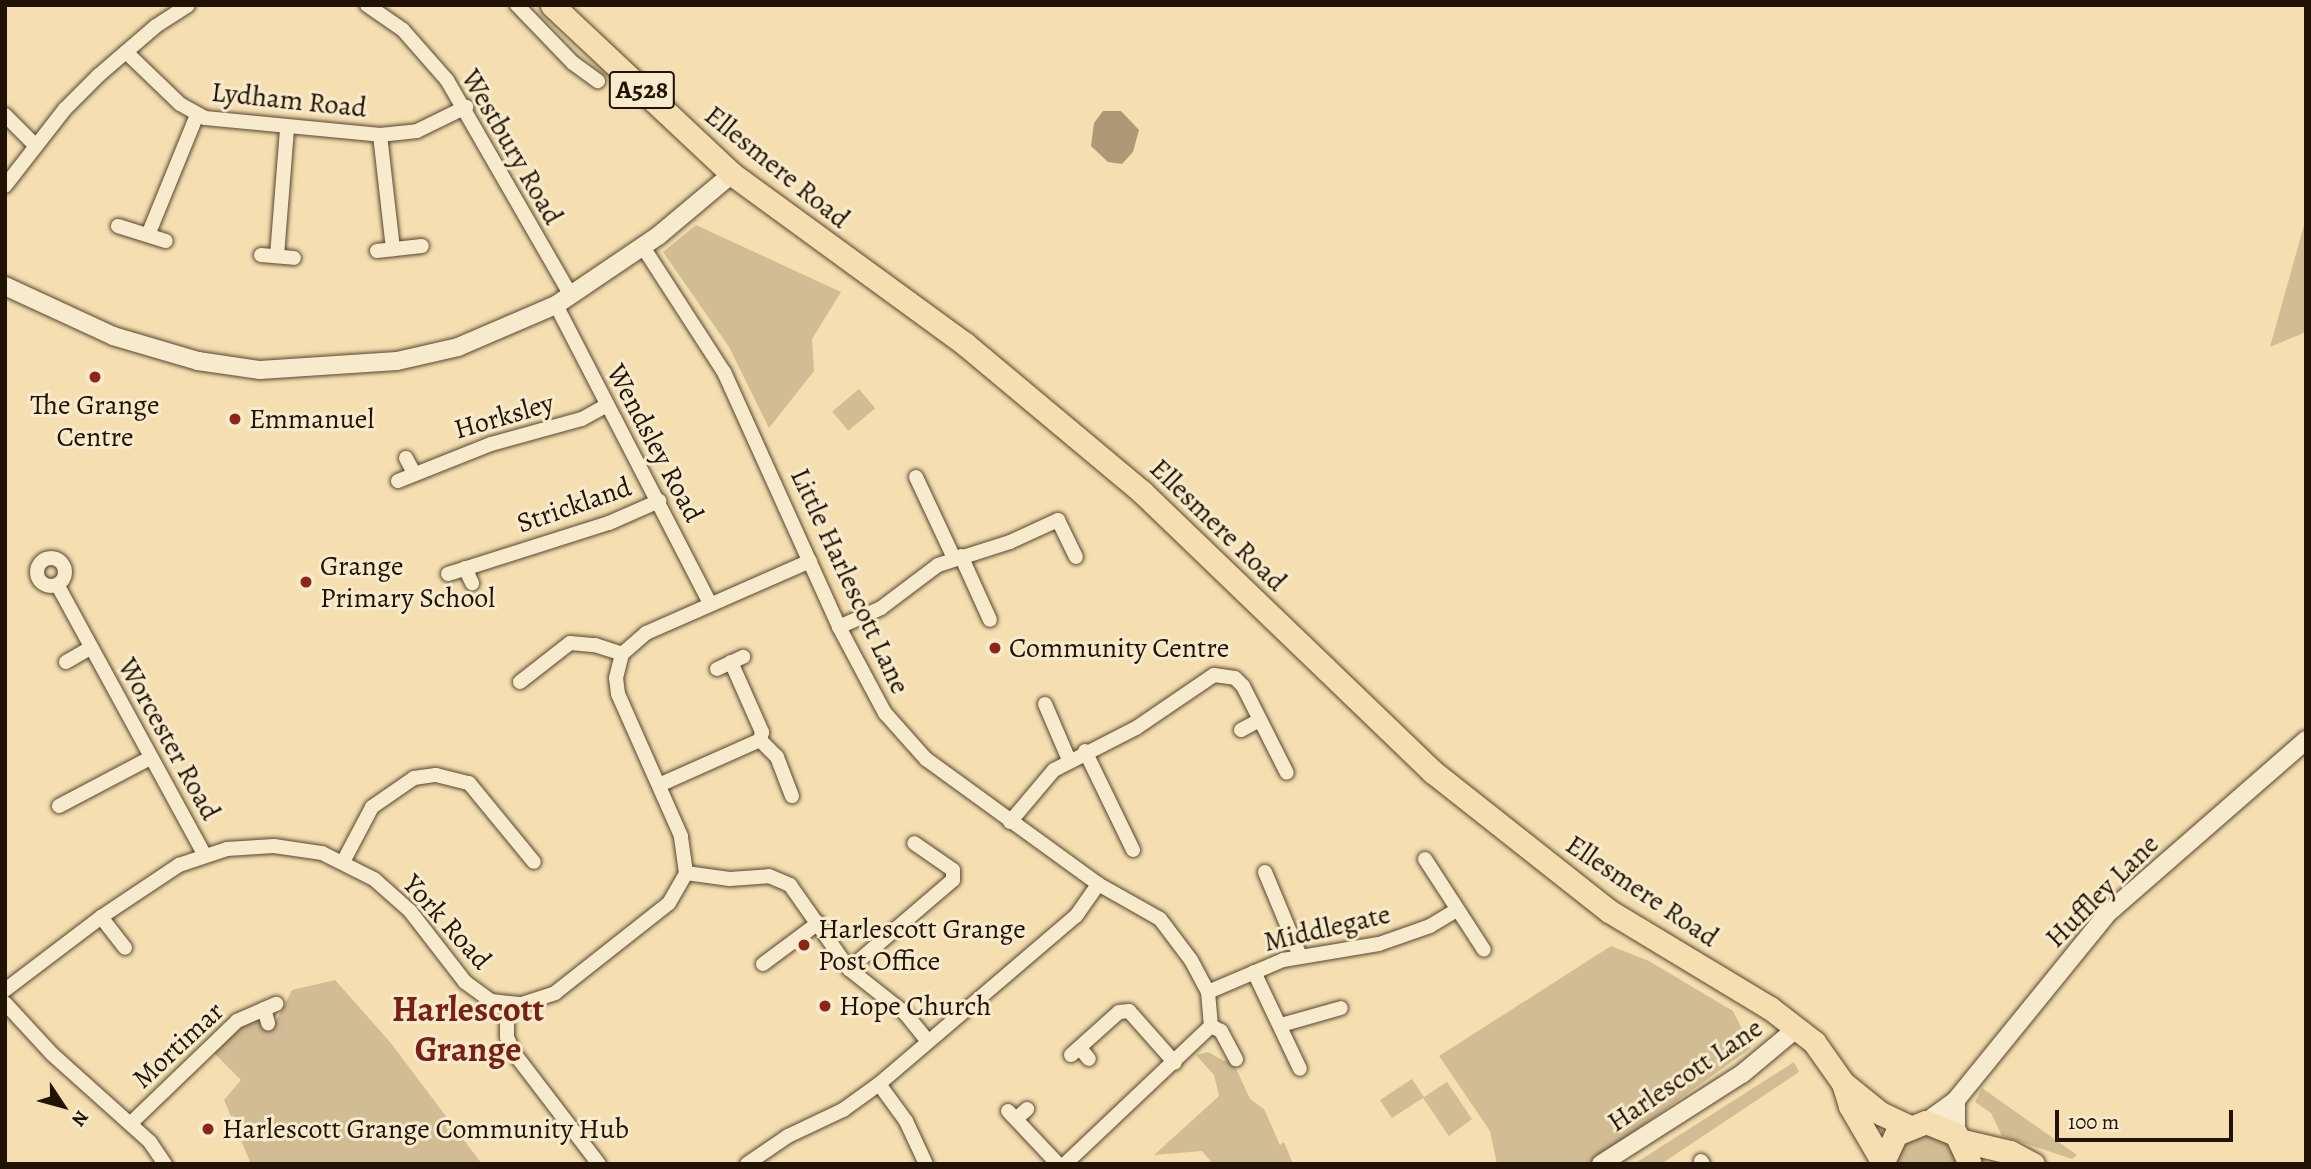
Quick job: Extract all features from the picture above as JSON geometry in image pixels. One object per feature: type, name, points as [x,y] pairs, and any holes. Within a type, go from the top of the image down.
[{"type":"main road","name":"Ellesmere Road","points":[[552,5],[732,174],[965,344],[1142,492],[1433,772],[1609,911],[1797,1028],[1827,1057],[1843,1083],[1850,1106],[1882,1162]]},
{"type":"main road","name":"Ellesmere Road","points":[[1843,1083],[1880,1114],[1959,1137]]},
{"type":"main road","points":[[1882,1162],[1896,1134],[1917,1124]]},
{"type":"main road","points":[[1959,1137],[2010,1152],[2028,1163]]},
{"type":"main road","points":[[1959,1137],[1970,1164]]},
{"type":"street","points":[[5,186],[36,145],[126,51],[188,5]]},
{"type":"street","name":"Westbury Road","points":[[367,5],[387,10],[466,107],[564,301]]},
{"type":"street","points":[[517,5],[581,79],[598,81]]},
{"type":"street","name":"Lydham Road","points":[[126,51],[197,115],[287,128],[380,135],[417,131],[466,107]]},
{"type":"street","points":[[5,115],[36,145]]},
{"type":"street","points":[[148,235],[197,115]]},
{"type":"street","points":[[277,256],[287,128]]},
{"type":"street","points":[[380,135],[393,249]]},
{"type":"street","points":[[5,286],[95,329],[169,355],[260,370],[367,365],[421,356],[470,343],[564,301],[643,247],[732,174]]},
{"type":"street","points":[[118,226],[166,242]]},
{"type":"street","points":[[377,251],[422,246]]},
{"type":"street","name":"Little Harlescott Lane","points":[[643,247],[723,372],[839,627],[866,681],[903,735],[926,759],[1010,822],[1098,884],[1160,919],[1180,943],[1208,992],[1211,1026]]},
{"type":"street","points":[[261,255],[294,258]]},
{"type":"street","name":"Wendsley Road","points":[[564,301],[607,405],[710,603]]},
{"type":"street","name":"Horksley","points":[[398,481],[491,444],[582,419],[607,405]]},
{"type":"street","points":[[406,458],[414,473]]},
{"type":"street","points":[[916,477],[990,620]]},
{"type":"street","name":"Strickland","points":[[448,574],[609,523],[659,501]]},
{"type":"street","points":[[839,627],[881,608],[923,573],[957,557],[990,550],[1058,520],[1076,557]]},
{"type":"street","points":[[599,1164],[514,1053],[507,1037],[507,1005],[539,1000],[573,980],[669,903],[686,873],[686,852],[618,694],[616,678],[622,654],[646,633],[810,561]]},
{"type":"street","points":[[465,568],[472,583]]},
{"type":"street","name":"Worcester Road","points":[[58,586],[204,854]]},
{"type":"street","points":[[520,682],[570,643],[595,645],[622,654]]},
{"type":"street","name":"Worcester Road","points":[[66,662],[90,648]]},
{"type":"street","points":[[717,668],[737,660],[762,732],[760,740]]},
{"type":"street","points":[[1010,822],[1036,786],[1069,760],[1136,729],[1214,676],[1235,678],[1252,703],[1287,774]]},
{"type":"street","points":[[1045,704],[1069,760]]},
{"type":"street","points":[[1241,730],[1260,720]]},
{"type":"street","points":[[659,785],[760,740]]},
{"type":"street","points":[[760,740],[777,757],[792,796]]},
{"type":"street","name":"Huffley Lane","points":[[1917,1124],[1956,1100],[2109,912],[2306,740]]},
{"type":"street","points":[[1085,751],[1133,850]]},
{"type":"street","points":[[59,806],[150,758]]},
{"type":"street","points":[[344,862],[372,807],[414,778],[436,775],[469,783],[534,862]]},
{"type":"street","points":[[849,969],[953,880],[953,870],[914,843]]},
{"type":"street","name":"York Road","points":[[5,990],[153,879],[204,854],[274,846],[317,852],[344,862],[374,879],[402,903],[476,993],[507,1005]]},
{"type":"street","points":[[1425,859],[1484,950]]},
{"type":"street","points":[[1265,872],[1300,956]]},
{"type":"street","points":[[686,873],[730,879],[771,877],[790,885],[849,969],[905,1013],[928,1041]]},
{"type":"street","points":[[754,1161],[843,1110],[879,1083],[1076,916],[1098,884]]},
{"type":"street","name":"Middlegate","points":[[1208,992],[1300,956],[1379,944],[1457,910]]},
{"type":"street","points":[[101,916],[125,948]]},
{"type":"street","points":[[763,964],[818,923]]},
{"type":"street","points":[[1254,972],[1300,1069]]},
{"type":"street","points":[[5,1003],[52,1054],[130,1124],[166,1164]]},
{"type":"street","points":[[1281,1025],[1341,1008]]},
{"type":"street","points":[[1080,1054],[1119,1012],[1129,1011],[1174,1063]]},
{"type":"street","name":"Mortimar","points":[[130,1124],[237,1021],[269,1012]]},
{"type":"street","points":[[1065,1164],[1211,1026],[1221,1031],[1236,1059]]},
{"type":"street","name":"Harlescott Lane","points":[[1601,1164],[1742,1074],[1797,1028]]},
{"type":"street","points":[[879,1083],[906,1121],[926,1164]]},
{"type":"street","points":[[1956,1100],[1959,1137]]},
{"type":"street","points":[[1017,1113],[1058,1164]]},
{"type":"shaded area","points":[[1103,111],[1121,111],[1139,130],[1133,152],[1122,164],[1108,162],[1091,146],[1094,123]]},
{"type":"shaded area","points":[[2306,218],[2306,332],[2270,347]]},
{"type":"shaded area","points":[[696,225],[841,292],[812,339],[814,371],[769,428],[729,347],[663,252]]},
{"type":"shaded area","points":[[859,389],[875,408],[848,431],[832,411]]},
{"type":"shaded area","points":[[1611,946],[1649,961],[1733,1011],[1751,1048],[1589,1164],[1497,1164],[1490,1131],[1439,1056]]},
{"type":"shaded area","points":[[335,980],[390,1042],[482,1164],[251,1164],[224,1100],[241,1080],[213,1052],[249,1018],[276,1021],[292,990]]},
{"type":"shaded area","points":[[1208,1052],[1224,1061],[1232,1060],[1250,1099],[1264,1109],[1280,1145],[1284,1142],[1293,1164],[1213,1164],[1202,1151],[1154,1155],[1219,1096],[1214,1075],[1196,1055]]},
{"type":"shaded area","points":[[1794,1062],[1799,1072],[1661,1164],[1634,1164]]},
{"type":"shaded area","points":[[1412,1079],[1424,1097],[1447,1082],[1472,1119],[1449,1136],[1423,1098],[1392,1118],[1380,1100]]},
{"type":"shaded area","points":[[1982,1088],[2077,1155],[2072,1159],[2002,1136],[1991,1113],[1975,1102]]},
{"type":"shaded area","points":[[1921,1135],[1943,1138],[1960,1164],[1894,1164],[1902,1145]]},
{"type":"place","name":"The Grange Centre","points":[[95,377]]},
{"type":"place","name":"Emmanuel","points":[[235,419]]},
{"type":"place","name":"Grange Primary School","points":[[306,582]]},
{"type":"place","name":"Community Centre","points":[[995,648]]},
{"type":"place","name":"Harlescott Grange Post Office","points":[[804,945]]},
{"type":"place","name":"Hope Church","points":[[825,1006]]},
{"type":"place","name":"Harlescott Grange Community Hub","points":[[208,1129]]},
{"type":"district","name":"Harlescott Grange","points":[[468,1029]]}]
